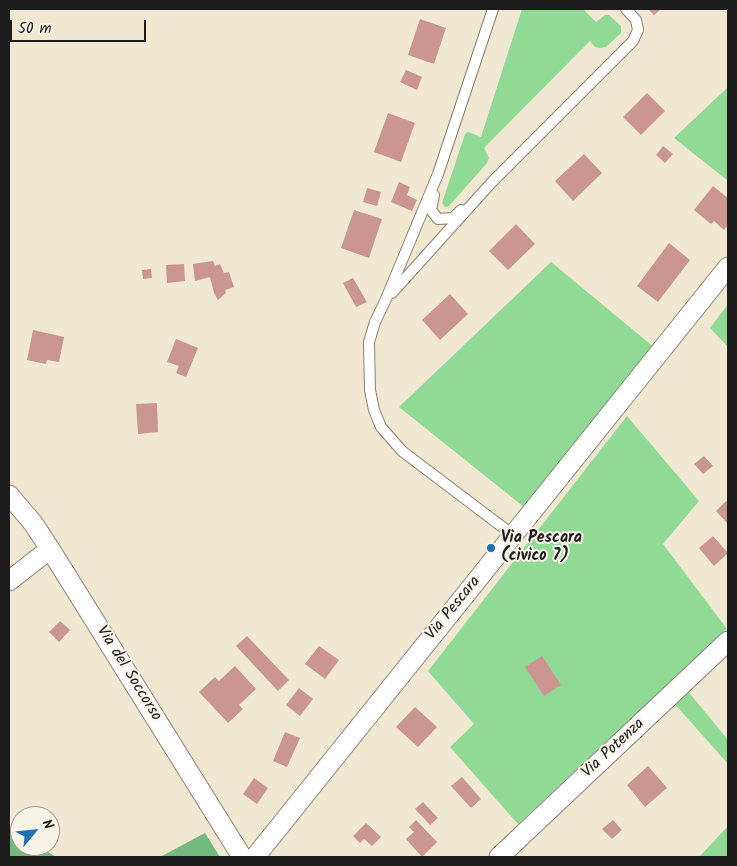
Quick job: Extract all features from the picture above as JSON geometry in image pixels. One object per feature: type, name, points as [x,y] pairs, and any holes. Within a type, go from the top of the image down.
[{"type":"street","name":"Via Pescara","points":[[255,857],[728,268]]},
{"type":"street","name":"Via del Soccorso","points":[[9,495],[50,548],[242,857]]},
{"type":"street","points":[[9,581],[50,548]]},
{"type":"street","name":"Via Potenza","points":[[499,857],[728,641]]},
{"type":"lane","points":[[493,9],[438,174],[375,322],[369,342],[370,390],[374,410],[381,427],[402,451],[505,529],[512,537]]},
{"type":"lane","points":[[386,299],[492,182],[633,41],[638,30],[636,20],[626,9]]},
{"type":"lane","points":[[438,174],[431,210],[438,220],[452,218],[492,182]]},
{"type":"green space","points":[[522,9],[583,9],[596,22],[605,15],[609,15],[621,26],[621,33],[606,47],[595,47],[590,41],[484,148],[489,158],[487,163],[449,206],[445,207],[442,203],[465,134],[468,132],[481,137]]},
{"type":"green space","points":[[728,87],[728,181],[674,138]]},
{"type":"green space","points":[[551,262],[655,348],[524,507],[399,407]]},
{"type":"green space","points":[[728,304],[728,347],[710,328]]},
{"type":"green space","points":[[627,416],[699,501],[663,544],[727,629],[518,824],[450,747],[474,724],[428,671]]},
{"type":"green space","points":[[686,689],[728,740],[728,764],[673,702]]},
{"type":"green space","points":[[728,826],[728,857],[699,857]]},
{"type":"green space","points":[[9,827],[10,856],[56,857],[9,857]]},
{"type":"green space","points":[[205,833],[220,857],[160,857]]},
{"type":"building","points":[[648,9],[661,9],[654,15]]},
{"type":"building","points":[[420,19],[446,28],[434,64],[408,55]]},
{"type":"building","points":[[406,70],[422,77],[417,90],[400,82]]},
{"type":"building","points":[[647,93],[665,111],[641,135],[623,117]]},
{"type":"building","points":[[388,113],[415,123],[401,162],[374,152]]},
{"type":"building","points":[[663,146],[673,154],[665,163],[656,155]]},
{"type":"building","points":[[584,154],[602,173],[573,201],[555,181]]},
{"type":"building","points":[[399,182],[410,187],[407,195],[417,200],[412,211],[391,202]]},
{"type":"building","points":[[713,186],[728,198],[728,225],[724,230],[714,221],[711,224],[694,210]]},
{"type":"building","points":[[367,188],[381,192],[377,206],[363,202]]},
{"type":"building","points":[[354,210],[382,219],[369,258],[341,248]]},
{"type":"building","points":[[516,224],[535,244],[508,270],[489,251]]},
{"type":"building","points":[[669,243],[690,260],[658,302],[637,286]]},
{"type":"building","points":[[213,261],[215,266],[220,264],[224,273],[229,272],[234,287],[225,290],[226,293],[218,300],[210,277],[195,281],[193,264]]},
{"type":"building","points":[[184,264],[185,281],[167,283],[166,265]]},
{"type":"building","points":[[151,269],[152,278],[143,279],[142,270]]},
{"type":"building","points":[[353,278],[367,302],[356,307],[343,283]]},
{"type":"building","points":[[450,294],[468,314],[440,340],[422,320]]},
{"type":"building","points":[[33,330],[64,337],[59,362],[47,360],[46,364],[27,360]]},
{"type":"building","points":[[176,339],[198,348],[186,377],[176,373],[179,366],[167,362]]},
{"type":"building","points":[[157,403],[158,432],[138,434],[136,404]]},
{"type":"building","points":[[704,456],[713,466],[703,474],[694,464]]},
{"type":"building","points":[[726,501],[728,504],[728,524],[716,511]]},
{"type":"building","points":[[713,536],[728,553],[714,566],[699,548]]},
{"type":"building","points":[[60,621],[70,630],[59,642],[49,632]]},
{"type":"building","points":[[247,636],[289,680],[278,691],[236,646]]},
{"type":"building","points":[[319,646],[339,660],[325,679],[305,664]]},
{"type":"building","points":[[542,656],[561,685],[544,696],[525,667]]},
{"type":"building","points":[[235,666],[256,689],[239,705],[243,709],[228,723],[199,692],[215,677],[219,681]]},
{"type":"building","points":[[299,688],[313,699],[300,716],[286,705]]},
{"type":"building","points":[[415,707],[437,727],[418,747],[396,727]]},
{"type":"building","points":[[285,732],[300,738],[287,767],[273,761]]},
{"type":"building","points":[[648,766],[667,788],[645,807],[627,785]]},
{"type":"building","points":[[462,777],[481,799],[471,808],[451,786]]},
{"type":"building","points":[[254,778],[268,788],[257,804],[243,794]]},
{"type":"building","points":[[423,802],[438,818],[430,825],[415,809]]},
{"type":"building","points":[[416,820],[437,842],[422,857],[406,839],[414,832],[409,827]]},
{"type":"building","points":[[613,820],[622,830],[612,839],[602,829]]},
{"type":"building","points":[[366,823],[381,837],[372,846],[364,839],[360,843],[353,836]]},
{"type":"place","name":"Via Pescara (civico 7)","points":[[491,548]]}]
